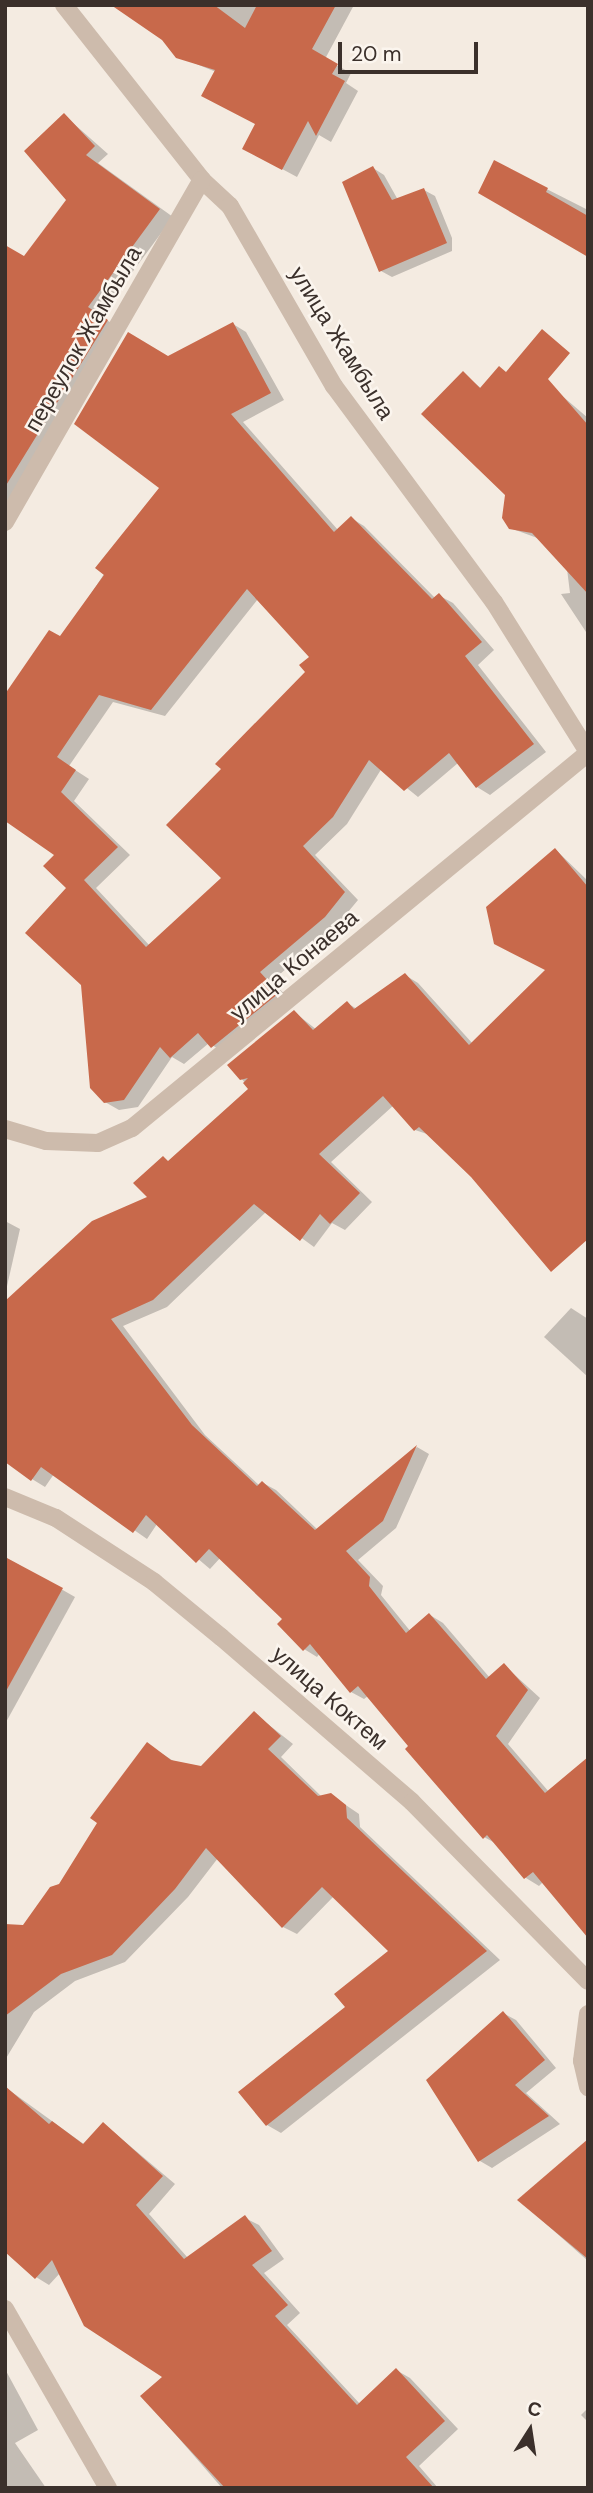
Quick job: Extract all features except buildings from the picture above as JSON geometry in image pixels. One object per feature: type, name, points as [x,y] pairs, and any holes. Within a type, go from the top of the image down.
[{"type":"street","name":"улица Жамбыла","points":[[64,5],[202,180],[230,206],[334,386],[494,602],[588,753]]},
{"type":"street","name":"переулок Жамбыла","points":[[5,522],[202,180]]},
{"type":"street","name":"улица Конаева","points":[[5,1129],[47,1141],[98,1143],[132,1128],[588,753]]},
{"type":"street","name":"улица Коктем","points":[[5,1497],[56,1518],[154,1582],[221,1637],[412,1802],[588,1981]]},
{"type":"street","points":[[588,2014],[582,2062],[588,2087]]},
{"type":"street","points":[[5,2309],[100,2466],[108,2488]]}]
